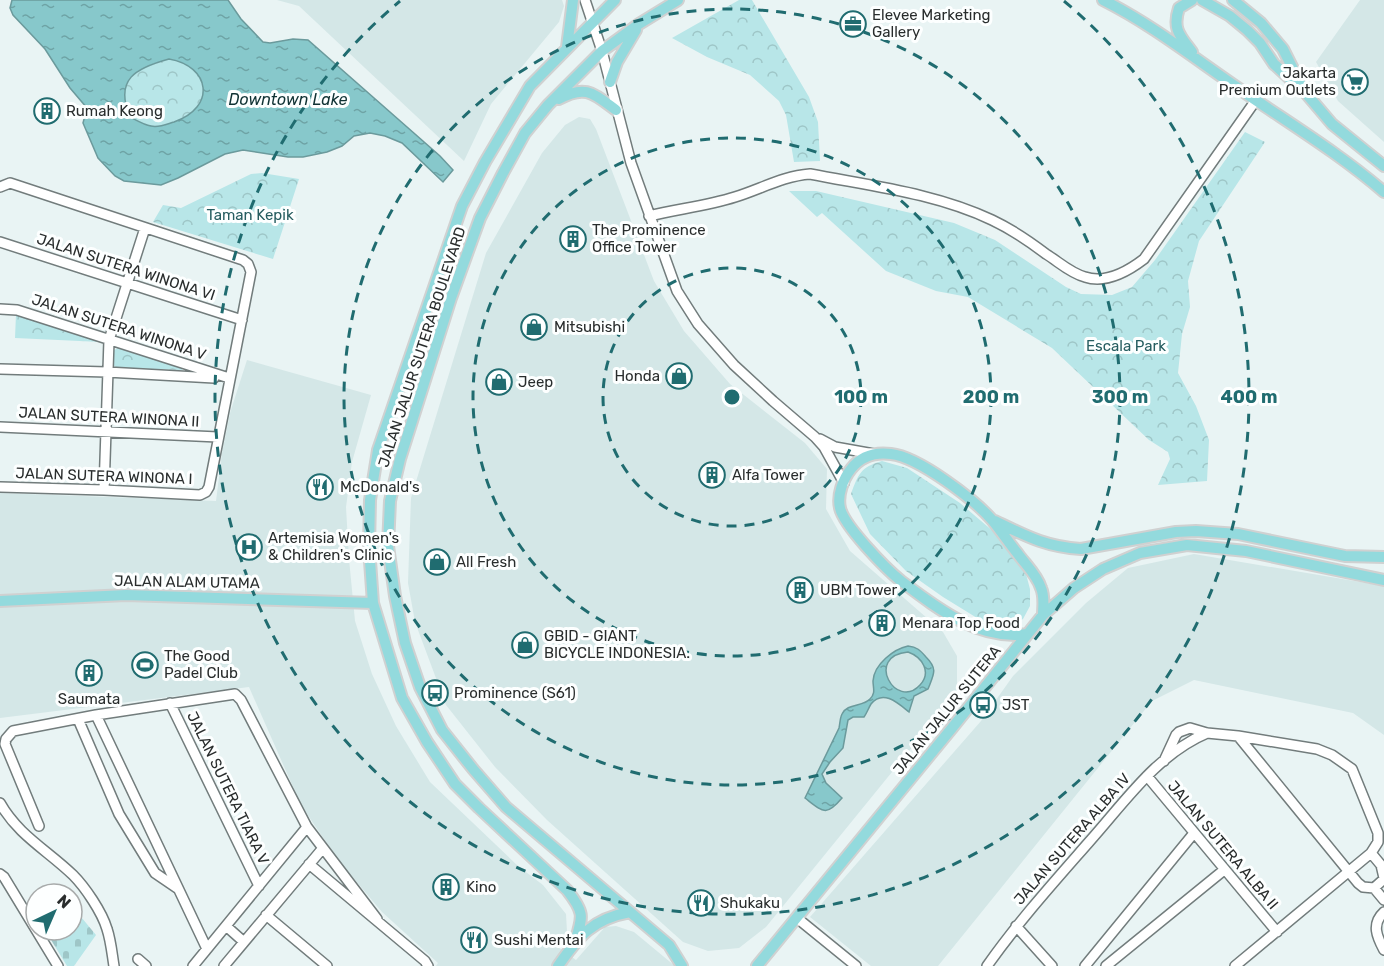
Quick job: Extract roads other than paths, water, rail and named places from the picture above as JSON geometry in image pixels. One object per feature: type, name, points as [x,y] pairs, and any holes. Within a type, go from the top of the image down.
[{"type":"main road","points":[[567,47],[573,0]]},
{"type":"main road","name":"JALAN JALUR SUTERA BOULEVARD","points":[[575,942],[582,917],[577,903],[567,890],[455,784],[426,742],[402,698],[374,603],[370,574],[370,500],[378,450],[462,206],[484,162],[530,86],[615,0]]},
{"type":"main road","name":"JALAN JALUR SUTERA BOULEVARD","points":[[630,912],[506,807],[442,729],[420,687],[405,643],[393,587],[388,546],[390,501],[399,459],[451,298],[480,218],[525,134],[548,105],[602,51],[639,24],[678,0]]},
{"type":"main road","points":[[1103,0],[1153,29],[1324,147],[1384,192]]},
{"type":"main road","points":[[1191,0],[1179,8],[1175,18],[1177,32],[1198,60]]},
{"type":"main road","points":[[1202,0],[1230,16],[1247,30],[1260,43],[1274,64],[1304,91],[1332,124],[1384,166]]},
{"type":"main road","points":[[1233,0],[1261,23],[1283,49],[1304,91]]},
{"type":"main road","points":[[610,82],[617,62],[639,24]]},
{"type":"main road","points":[[548,105],[573,91],[591,92],[616,110]]},
{"type":"main road","points":[[1028,634],[1009,636],[987,632],[967,624],[929,603],[893,574],[868,548],[840,509],[844,483],[852,468],[862,459],[874,454],[892,454],[914,462],[959,490],[993,520],[1041,586],[1044,596],[1043,615]]},
{"type":"main road","points":[[993,520],[1043,543],[1067,548],[1081,549],[1176,532],[1196,531],[1238,534],[1345,556],[1384,557]]},
{"type":"main road","name":"JALAN JALUR SUTERA","points":[[757,966],[1043,615],[1079,585],[1117,562],[1140,553],[1181,546],[1246,551],[1384,580]]},
{"type":"main road","name":"JALAN ALAM UTAMA","points":[[0,601],[126,595],[374,603]]},
{"type":"main road","points":[[558,966],[575,942],[592,926],[609,916],[630,912],[669,945],[682,966]]},
{"type":"street","points":[[585,0],[602,51],[616,110],[649,216],[676,291],[698,324],[734,365],[815,436],[824,447],[844,483]]},
{"type":"street","points":[[649,216],[734,198],[785,178],[810,174],[930,197],[965,208],[993,220],[1020,236],[1069,270],[1087,278],[1108,278],[1127,272],[1144,259],[1256,100]]},
{"type":"street","points":[[1,186],[10,183],[243,260],[248,264],[251,272],[218,437]]},
{"type":"street","points":[[104,490],[109,340],[145,228]]},
{"type":"street","name":"JALAN SUTERA WINONA VI","points":[[0,242],[242,320]]},
{"type":"street","name":"JALAN SUTERA WINONA V","points":[[0,309],[17,310],[229,378]]},
{"type":"street","points":[[0,369],[229,378]]},
{"type":"street","name":"JALAN SUTERA WINONA II","points":[[0,428],[218,437]]},
{"type":"street","points":[[815,436],[835,447],[874,454]]},
{"type":"street","name":"JALAN SUTERA WINONA I","points":[[0,487],[200,495],[209,487],[218,437]]},
{"type":"street","points":[[39,826],[5,744],[13,731],[170,703],[230,694],[238,696],[307,827],[377,919]]},
{"type":"street","name":"JALAN SUTERA TIARA V","points":[[170,703],[259,886]]},
{"type":"street","points":[[96,715],[207,948]]},
{"type":"street","points":[[78,718],[119,813],[155,873],[177,888]]},
{"type":"street","name":"JALAN SUTERA ALBA IV","points":[[1164,761],[1171,743],[1179,732],[1193,728],[1207,733],[1238,735],[1317,749],[1332,755],[1352,769],[1378,833],[1378,842],[1371,853]]},
{"type":"street","name":"JALAN SUTERA ALBA IV","points":[[1052,966],[1016,926],[1147,776],[1195,738],[1207,733]]},
{"type":"street","points":[[1238,735],[1363,887],[1374,888],[1384,900]]},
{"type":"street","name":"JALAN SUTERA ALBA II","points":[[1147,776],[1276,932]]},
{"type":"street","points":[[0,804],[8,818],[23,834],[74,876],[99,911],[107,930],[114,966]]},
{"type":"street","points":[[193,966],[307,827]]},
{"type":"street","points":[[1085,966],[1194,833]]},
{"type":"street","points":[[224,966],[323,848]]},
{"type":"street","points":[[1235,966],[1371,853],[1381,865],[1384,879],[1374,888]]},
{"type":"street","points":[[309,864],[377,919],[426,963]]},
{"type":"street","points":[[1106,966],[1224,870]]},
{"type":"street","points":[[2,876],[58,966]]},
{"type":"street","points":[[1384,912],[1379,917],[1376,930],[1384,950]]},
{"type":"street","points":[[266,915],[327,966]]},
{"type":"street","points":[[797,918],[856,966]]},
{"type":"street","points":[[226,926],[244,942]]},
{"type":"street","points":[[987,966],[1016,926]]},
{"type":"water","name":"Downtown Lake","points":[[12,0],[228,0],[241,19],[263,42],[308,40],[453,170],[443,182],[402,143],[370,133],[354,136],[342,146],[327,152],[303,157],[243,150],[225,154],[161,185],[124,181],[115,176],[98,158],[83,123],[87,108],[70,88],[45,49],[13,15],[10,8]],"holes":[[[169,59],[183,63],[200,78],[203,88],[197,107],[188,115],[160,126],[148,125],[130,117],[125,93],[131,77],[138,71]]]},
{"type":"water","points":[[908,646],[918,649],[932,665],[933,675],[928,689],[914,696],[909,712],[890,699],[880,698],[871,704],[864,717],[853,717],[848,720],[843,748],[822,774],[826,783],[842,798],[828,810],[820,809],[805,798],[839,728],[842,714],[848,708],[872,697],[874,675],[877,669],[886,658]],"holes":[[[908,652],[924,666],[924,680],[911,691],[902,691],[888,680],[886,671],[888,662],[895,656]]]},
{"type":"place","name":"Elevee Marketing Gallery","points":[[853,24]]},
{"type":"place","name":"Jakarta Premium Outlets","points":[[1355,82]]},
{"type":"place","name":"Rumah Keong","points":[[47,111]]},
{"type":"place","name":"The Prominence Office Tower","points":[[573,239]]},
{"type":"place","name":"Mitsubishi","points":[[534,327]]},
{"type":"place","name":"Honda","points":[[679,376]]},
{"type":"place","name":"Jeep","points":[[499,382]]},
{"type":"place","name":"Alfa Tower","points":[[712,475]]},
{"type":"place","name":"McDonald's","points":[[320,487]]},
{"type":"place","name":"Artemisia Women's & Children's Clinic","points":[[249,547]]},
{"type":"place","name":"All Fresh","points":[[437,562]]},
{"type":"place","name":"UBM Tower","points":[[800,590]]},
{"type":"place","name":"Menara Top Food","points":[[882,623]]},
{"type":"place","name":"GBID - GIANT BICYCLE INDONESIA.","points":[[525,645]]},
{"type":"place","name":"The Good Padel Club","points":[[145,665]]},
{"type":"place","name":"Saumata","points":[[89,673]]},
{"type":"place","name":"Prominence (S61)","points":[[435,693]]},
{"type":"place","name":"JST","points":[[983,705]]},
{"type":"place","name":"Kino","points":[[446,887]]},
{"type":"place","name":"Shukaku","points":[[701,903]]},
{"type":"place","name":"Sushi Mentai","points":[[474,940]]},
{"type":"park label","name":"Taman Kepik","points":[[250,215]]},
{"type":"park label","name":"Escala Park","points":[[1126,346]]}]
